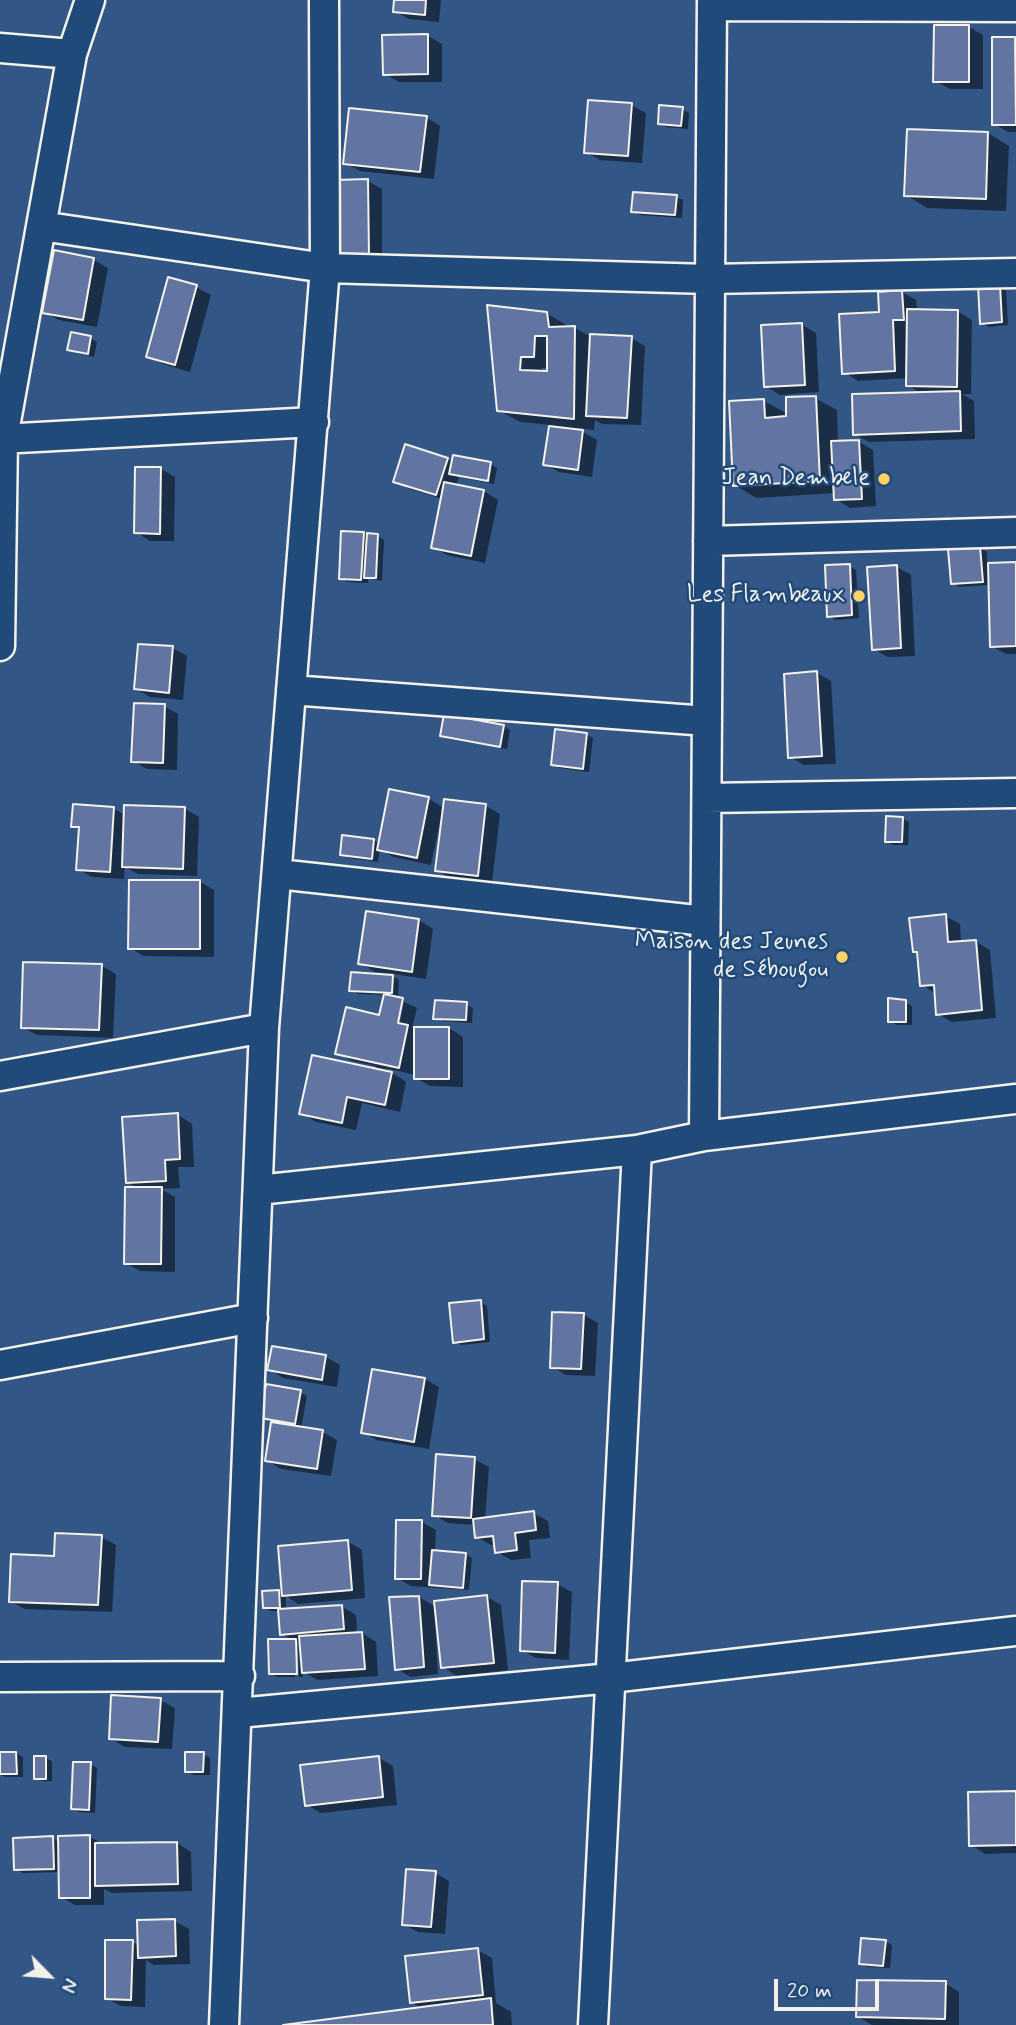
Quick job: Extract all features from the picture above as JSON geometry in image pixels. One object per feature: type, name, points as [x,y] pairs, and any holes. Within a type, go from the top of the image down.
[{"type":"street","points":[[0,646],[2,439],[72,54],[90,0]]},
{"type":"street","points":[[224,2025],[264,1028],[326,268],[324,0]]},
{"type":"street","points":[[704,1136],[712,3],[1016,7]]},
{"type":"street","points":[[0,48],[72,54]]},
{"type":"street","points":[[41,226],[326,268],[709,279],[1016,273]]},
{"type":"street","points":[[2,439],[314,422]]},
{"type":"street","points":[[708,541],[1016,532]]},
{"type":"street","points":[[291,690],[707,721]]},
{"type":"street","points":[[707,798],[1016,793]]},
{"type":"street","points":[[278,874],[705,921]]},
{"type":"street","points":[[0,1076],[264,1028]]},
{"type":"street","points":[[258,1190],[637,1150],[704,1136],[1016,1099]]},
{"type":"street","points":[[593,2025],[637,1150]]},
{"type":"street","points":[[0,1365],[253,1318]]},
{"type":"street","points":[[238,1713],[611,1678],[1016,1631]]},
{"type":"street","points":[[0,1677],[240,1675]]},
{"type":"building","points":[[394,0],[426,0],[425,15],[393,12]]},
{"type":"building","points":[[934,25],[969,25],[969,82],[933,82]]},
{"type":"building","points":[[428,34],[428,74],[383,75],[382,35]]},
{"type":"building","points":[[992,37],[1015,37],[1016,125],[992,125]]},
{"type":"building","points":[[588,100],[632,103],[628,156],[584,153]]},
{"type":"building","points":[[659,105],[683,107],[681,126],[658,124]]},
{"type":"building","points":[[349,108],[427,116],[420,172],[343,164]]},
{"type":"building","points":[[907,129],[988,132],[986,199],[904,196]]},
{"type":"building","points":[[368,179],[369,256],[334,256],[334,180]]},
{"type":"building","points":[[633,192],[677,195],[675,215],[631,212]]},
{"type":"building","points":[[54,250],[94,258],[83,320],[42,313]]},
{"type":"building","points":[[168,277],[197,285],[175,365],[146,357]]},
{"type":"building","points":[[1000,284],[1002,322],[980,324],[978,285]]},
{"type":"building","points":[[902,290],[904,320],[893,320],[895,371],[842,374],[839,314],[879,312],[878,292]]},
{"type":"building","points":[[487,305],[547,312],[549,327],[575,326],[574,419],[497,411]],"holes":[[[535,336],[547,336],[547,371],[520,370],[521,357],[534,357]]]},
{"type":"building","points":[[907,309],[958,310],[957,387],[906,386]]},
{"type":"building","points":[[802,323],[805,385],[764,387],[761,325]]},
{"type":"building","points":[[71,332],[91,336],[88,354],[67,350]]},
{"type":"building","points":[[590,334],[632,336],[627,418],[586,416]]},
{"type":"building","points":[[960,391],[961,431],[853,435],[852,394]]},
{"type":"building","points":[[816,396],[820,481],[733,486],[729,401],[764,399],[765,418],[786,416],[786,397]]},
{"type":"building","points":[[549,426],[583,430],[578,470],[543,465]]},
{"type":"building","points":[[859,440],[862,499],[834,500],[831,441]]},
{"type":"building","points":[[405,444],[448,458],[436,495],[393,482]]},
{"type":"building","points":[[453,455],[491,462],[488,481],[449,474]]},
{"type":"building","points":[[135,467],[161,467],[160,534],[134,533]]},
{"type":"building","points":[[444,482],[484,490],[471,556],[431,548]]},
{"type":"building","points":[[341,531],[364,532],[361,580],[339,579]]},
{"type":"building","points":[[367,533],[378,534],[376,578],[364,578]]},
{"type":"building","points":[[980,546],[983,582],[951,584],[948,549]]},
{"type":"building","points":[[1016,562],[1016,646],[990,647],[988,563]]},
{"type":"building","points":[[850,564],[852,615],[827,617],[825,565]]},
{"type":"building","points":[[897,565],[901,648],[872,650],[867,567]]},
{"type":"building","points":[[138,644],[173,646],[169,693],[134,689]]},
{"type":"building","points":[[817,671],[822,756],[788,758],[784,674]]},
{"type":"building","points":[[134,703],[165,704],[163,763],[131,762]]},
{"type":"building","points":[[444,714],[504,725],[500,747],[440,736]]},
{"type":"building","points":[[555,729],[587,733],[583,769],[551,765]]},
{"type":"building","points":[[389,789],[429,797],[417,858],[377,850]]},
{"type":"building","points":[[444,799],[486,804],[478,876],[435,871]]},
{"type":"building","points":[[73,804],[114,807],[110,872],[76,870],[79,827],[71,827]]},
{"type":"building","points":[[124,805],[185,807],[183,869],[122,867]]},
{"type":"building","points":[[886,816],[903,817],[902,842],[885,842]]},
{"type":"building","points":[[342,835],[374,839],[372,859],[340,855]]},
{"type":"building","points":[[129,880],[200,880],[200,949],[128,949]]},
{"type":"building","points":[[366,911],[419,919],[412,972],[358,964]]},
{"type":"building","points":[[946,914],[948,942],[976,940],[982,1010],[936,1015],[934,985],[920,986],[917,952],[913,952],[909,918]]},
{"type":"building","points":[[23,962],[102,964],[99,1030],[21,1028]]},
{"type":"building","points":[[351,972],[393,975],[392,993],[349,991]]},
{"type":"building","points":[[384,994],[403,998],[398,1023],[408,1025],[399,1068],[335,1054],[346,1007],[379,1015]]},
{"type":"building","points":[[888,998],[906,1000],[906,1022],[888,1022]]},
{"type":"building","points":[[435,1000],[467,1002],[466,1020],[433,1019]]},
{"type":"building","points":[[414,1027],[449,1027],[449,1079],[414,1079]]},
{"type":"building","points":[[312,1055],[392,1072],[385,1105],[347,1097],[342,1123],[299,1114]]},
{"type":"building","points":[[178,1113],[180,1159],[165,1160],[166,1181],[126,1183],[122,1117]]},
{"type":"building","points":[[125,1187],[162,1187],[161,1264],[124,1264]]},
{"type":"building","points":[[481,1300],[484,1339],[453,1343],[449,1303]]},
{"type":"building","points":[[552,1312],[584,1313],[581,1369],[550,1368]]},
{"type":"building","points":[[272,1346],[326,1355],[322,1380],[267,1370]]},
{"type":"building","points":[[372,1369],[425,1378],[414,1442],[361,1433]]},
{"type":"building","points":[[266,1384],[301,1390],[295,1424],[260,1418]]},
{"type":"building","points":[[271,1422],[323,1430],[317,1469],[265,1461]]},
{"type":"building","points":[[436,1454],[475,1457],[471,1518],[432,1516]]},
{"type":"building","points":[[534,1511],[536,1530],[515,1533],[517,1550],[495,1553],[493,1536],[475,1538],[473,1519]]},
{"type":"building","points":[[396,1520],[422,1520],[421,1579],[395,1579]]},
{"type":"building","points":[[55,1533],[102,1535],[98,1605],[9,1602],[11,1554],[54,1556]]},
{"type":"building","points":[[348,1540],[352,1590],[282,1596],[278,1546]]},
{"type":"building","points":[[432,1550],[466,1553],[463,1588],[429,1585]]},
{"type":"building","points":[[522,1581],[558,1582],[555,1653],[520,1651]]},
{"type":"building","points":[[279,1590],[280,1608],[263,1608],[262,1591]]},
{"type":"building","points":[[487,1595],[494,1663],[441,1668],[434,1601]]},
{"type":"building","points":[[419,1596],[424,1667],[395,1670],[389,1597]]},
{"type":"building","points":[[342,1605],[344,1629],[280,1635],[278,1609]]},
{"type":"building","points":[[362,1632],[365,1669],[302,1673],[299,1636]]},
{"type":"building","points":[[268,1639],[296,1639],[297,1674],[269,1674]]},
{"type":"building","points":[[111,1695],[161,1698],[158,1742],[109,1739]]},
{"type":"building","points":[[0,1752],[16,1752],[17,1774],[0,1774]]},
{"type":"building","points":[[185,1752],[204,1752],[203,1772],[185,1772]]},
{"type":"building","points":[[34,1756],[46,1756],[46,1779],[34,1779]]},
{"type":"building","points":[[379,1756],[383,1797],[305,1806],[300,1765]]},
{"type":"building","points":[[73,1762],[91,1762],[89,1810],[71,1809]]},
{"type":"building","points":[[1016,1791],[1016,1845],[969,1846],[968,1792]]},
{"type":"building","points":[[90,1835],[90,1898],[59,1898],[58,1836]]},
{"type":"building","points":[[53,1836],[54,1869],[14,1870],[13,1838]]},
{"type":"building","points":[[177,1842],[178,1884],[95,1886],[95,1843]]},
{"type":"building","points":[[406,1869],[436,1871],[431,1927],[402,1925]]},
{"type":"building","points":[[175,1919],[176,1956],[138,1958],[137,1920]]},
{"type":"building","points":[[861,1938],[886,1940],[883,1966],[859,1964]]},
{"type":"building","points":[[105,1940],[133,1940],[131,2000],[105,1999]]},
{"type":"building","points":[[478,1948],[483,1995],[410,2003],[405,1956]]},
{"type":"building","points":[[857,1980],[946,1981],[945,2019],[856,2017]]},
{"type":"building","points":[[491,1998],[493,2025],[283,2025]]},
{"type":"place","name":"Jean Dembele","points":[[884,479]]},
{"type":"place","name":"Les Flambeaux","points":[[859,596]]},
{"type":"place","name":"Maison des Jeunes de Sébougou","points":[[842,957]]}]
